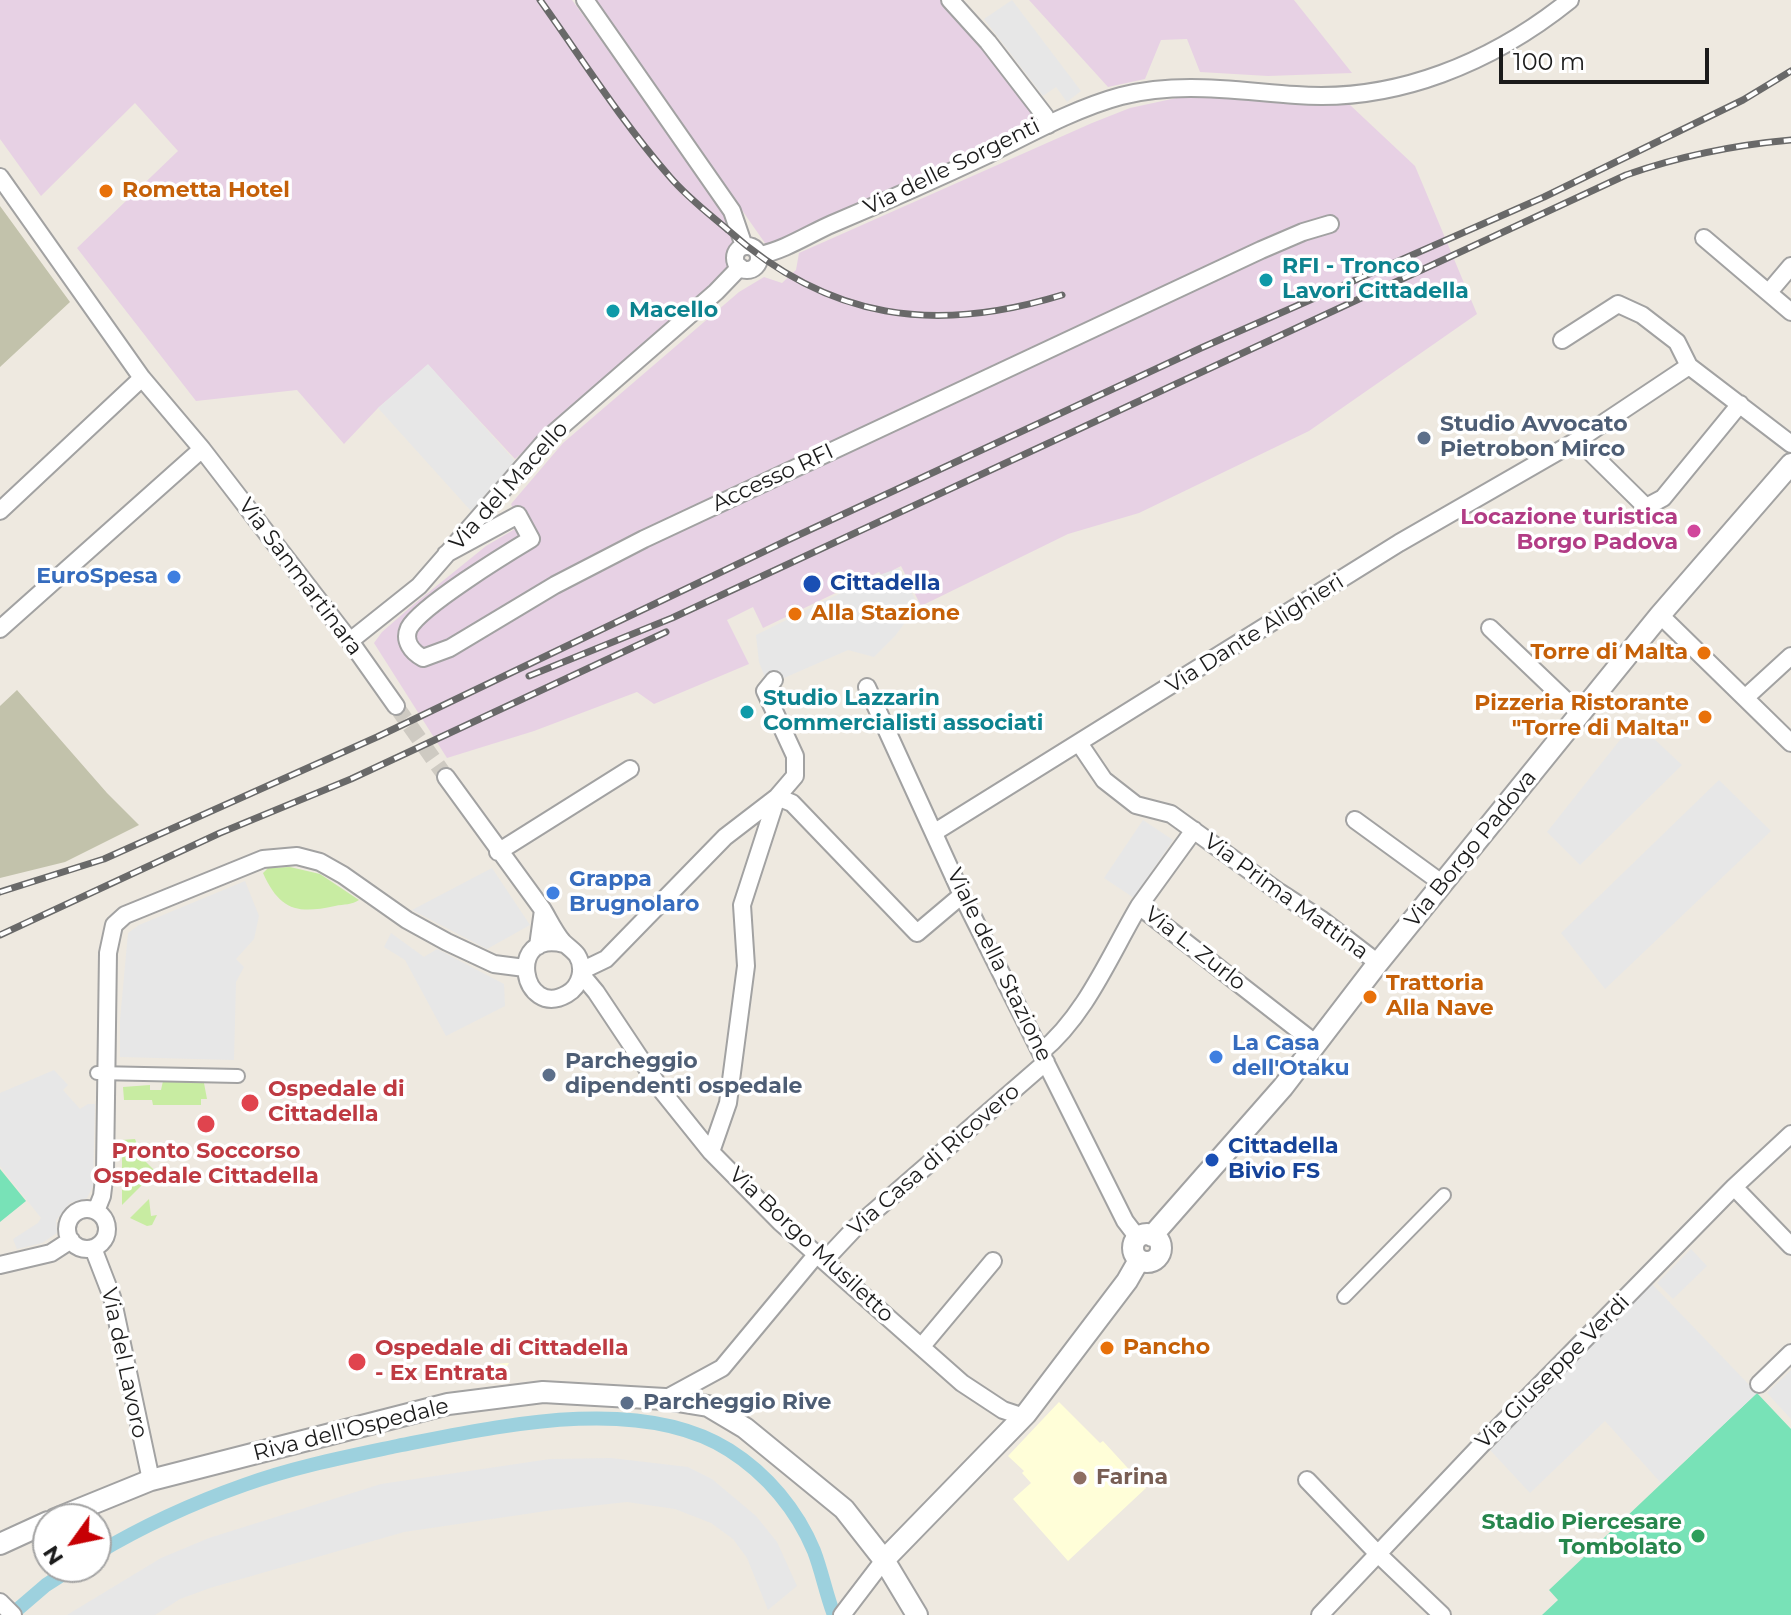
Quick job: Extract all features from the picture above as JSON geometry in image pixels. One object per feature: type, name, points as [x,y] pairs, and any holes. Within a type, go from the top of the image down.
[{"type":"street","points":[[585,0],[732,211],[744,246]]},
{"type":"street","name":"Via delle Sorgenti","points":[[760,255],[889,200],[1048,125],[1045,116],[988,42],[950,0]]},
{"type":"street","points":[[1048,125],[1118,97],[1160,88],[1197,86],[1334,95],[1387,89],[1430,79],[1498,49],[1526,33],[1570,0]]},
{"type":"street","name":"Via Sanmartinara","points":[[0,177],[142,378],[202,449],[350,641],[396,706]]},
{"type":"street","name":"Accesso RFI","points":[[446,554],[516,515],[520,516],[531,539],[488,565],[418,617],[408,631],[407,639],[416,654],[423,658],[433,656],[555,585],[656,533],[1261,250],[1330,224]]},
{"type":"street","points":[[1704,238],[1791,312]]},
{"type":"street","points":[[740,267],[735,256],[744,246],[752,246],[760,255]]},
{"type":"street","name":"Via del Macello","points":[[350,641],[419,586],[547,439],[716,292],[740,267],[748,270],[756,267],[760,255]]},
{"type":"street","points":[[1769,292],[1791,266]]},
{"type":"street","points":[[1562,340],[1618,304],[1642,315],[1677,342],[1689,366],[1791,444]]},
{"type":"street","name":"Via Dante Alighieri","points":[[935,832],[1399,543],[1578,440],[1689,366]]},
{"type":"street","points":[[0,511],[142,378]]},
{"type":"street","points":[[1578,440],[1646,507],[1663,498],[1740,404]]},
{"type":"street","points":[[0,629],[202,449]]},
{"type":"street","name":"Via Borgo Padova","points":[[884,1560],[1001,1440],[1127,1281],[1139,1260],[1149,1262],[1160,1253],[1160,1243],[1145,1237],[1283,1087],[1378,963],[1660,615],[1791,464]]},
{"type":"street","points":[[1660,615],[1791,743]]},
{"type":"street","points":[[1490,628],[1580,714]]},
{"type":"street","points":[[1745,698],[1791,656]]},
{"type":"street","points":[[581,972],[606,959],[725,837],[777,797],[795,776],[795,756],[765,691],[774,680]]},
{"type":"street","name":"Viale della Stazione","points":[[867,687],[962,895],[1047,1053],[1125,1221],[1145,1237]]},
{"type":"street","name":"Via Prima Mattina","points":[[1079,743],[1094,768],[1136,805],[1171,814],[1378,963]]},
{"type":"street","points":[[498,852],[630,769]]},
{"type":"street","points":[[446,777],[543,910],[564,944],[575,952],[581,972],[578,982],[566,995]]},
{"type":"street","points":[[777,797],[792,803],[917,933],[962,895]]},
{"type":"street","points":[[711,1152],[728,1103],[746,966],[742,905],[777,797]]},
{"type":"street","points":[[1355,820],[1443,884]]},
{"type":"street","name":"Via Prima Mattina","points":[[1139,906],[1194,830]]},
{"type":"street","points":[[96,1211],[102,1196],[105,1171],[102,1072],[108,953],[114,925],[139,908],[263,859],[297,856],[320,862],[433,935],[494,964],[525,968]]},
{"type":"street","name":"Via L. Zurlo","points":[[1047,1053],[1088,997],[1139,906],[1315,1043]]},
{"type":"street","points":[[543,910],[538,946],[525,968],[529,985],[542,996],[587,998],[604,1006]]},
{"type":"street","points":[[538,946],[555,942],[564,944]]},
{"type":"street","name":"Via Borgo Musiletto","points":[[581,972],[662,1091],[711,1152],[780,1222],[962,1383],[1003,1410],[1025,1409]]},
{"type":"street","name":"Via Casa di Ricovero","points":[[665,1399],[722,1368],[820,1258],[1047,1053]]},
{"type":"street","points":[[102,1072],[238,1076]]},
{"type":"street","name":"Via Giuseppe Verdi","points":[[1320,1615],[1734,1187],[1791,1134]]},
{"type":"street","points":[[1734,1187],[1791,1246]]},
{"type":"street","points":[[1344,1297],[1444,1195]]},
{"type":"street","points":[[85,1209],[96,1211],[104,1219],[107,1231],[103,1241],[93,1248],[81,1248],[71,1240],[68,1223],[74,1214],[85,1209]]},
{"type":"street","points":[[0,1265],[51,1253],[71,1240]]},
{"type":"street","name":"Via del Lavoro","points":[[93,1248],[112,1297],[151,1480]]},
{"type":"street","points":[[922,1346],[993,1261]]},
{"type":"street","points":[[1759,1384],[1791,1353]]},
{"type":"street","name":"Riva dell'Ospedale","points":[[94,1503],[151,1480],[448,1404],[543,1392],[665,1399],[708,1406],[745,1428],[844,1509],[884,1560],[917,1615]]},
{"type":"street","points":[[1307,1480],[1442,1615]]},
{"type":"street","points":[[0,1544],[32,1529]]},
{"type":"street","points":[[842,1615],[884,1560]]},
{"type":"street","points":[[0,1602],[13,1615]]},
{"type":"shaded area","points":[[0,0],[572,0],[722,207],[733,245],[730,268],[515,459],[428,365],[378,408],[344,444],[297,390],[196,401],[77,248],[178,151],[135,103],[41,196],[0,139]]},
{"type":"shaded area","points":[[595,0],[953,0],[1032,110],[1031,125],[767,246]]},
{"type":"shaded area","points":[[1012,0],[1081,91],[1067,102],[1056,87],[1043,96],[984,19]]},
{"type":"shaded area","points":[[1029,0],[1294,0],[1352,73],[1268,76],[1200,72],[1187,39],[1161,40],[1145,79],[1108,87]]},
{"type":"shaded area","points":[[1218,89],[1333,89],[1415,166],[1477,314],[1309,431],[1139,513],[1068,534],[921,606],[901,566],[882,576],[879,572],[763,628],[753,607],[727,620],[749,664],[654,704],[637,692],[534,731],[447,758],[374,643],[413,605],[486,546],[520,526],[511,504],[563,443],[739,292],[764,277],[782,283],[796,270],[799,253],[1130,108]]},
{"type":"shaded area","points":[[0,206],[70,302],[0,367]]},
{"type":"shaded area","points":[[428,364],[515,461],[471,511],[378,408]]},
{"type":"shaded area","points":[[899,568],[918,605],[895,636],[874,657],[848,650],[768,685],[759,662],[756,635],[871,578]]},
{"type":"shaded area","points":[[17,690],[139,825],[65,862],[0,878],[0,706]]},
{"type":"shaded area","points":[[1635,721],[1682,765],[1580,865],[1547,832]]},
{"type":"shaded area","points":[[1719,780],[1771,831],[1605,989],[1561,933]]},
{"type":"shaded area","points":[[1143,820],[1173,840],[1134,898],[1104,878]]},
{"type":"shaded area","points":[[492,868],[530,925],[487,949],[412,910]]},
{"type":"shaded area","points":[[245,881],[259,916],[254,939],[236,959],[244,967],[236,982],[234,1060],[120,1057],[128,933],[139,925]]},
{"type":"shaded area","points":[[391,933],[424,957],[437,949],[504,984],[505,1006],[446,1036],[405,960],[384,947]]},
{"type":"shaded area","points":[[54,1070],[68,1085],[63,1090],[80,1109],[95,1104],[93,1186],[87,1198],[70,1203],[56,1220],[57,1233],[42,1243],[17,1249],[13,1239],[41,1218],[0,1166],[0,1093]]},
{"type":"shaded area","points":[[1691,1249],[1707,1266],[1673,1299],[1657,1283]]},
{"type":"shaded area","points":[[1652,1284],[1757,1393],[1661,1483],[1605,1421],[1530,1493],[1490,1450]]},
{"type":"shaded area","points":[[509,1363],[504,1371],[494,1377],[483,1377],[472,1372],[492,1364]]},
{"type":"shaded area","points":[[1791,1370],[1791,1419],[1767,1393]]},
{"type":"shaded area","name":"Farina","points":[[1059,1402],[1100,1443],[1103,1441],[1146,1488],[1068,1561],[1013,1499],[1031,1483],[1022,1473],[1024,1471],[1008,1456]]},
{"type":"shaded area","points":[[611,1458],[688,1467],[712,1479],[756,1516],[777,1542],[797,1586],[768,1610],[747,1558],[733,1539],[711,1523],[675,1509],[627,1502],[404,1532],[210,1588],[180,1599],[155,1615],[67,1615],[161,1558],[209,1538],[381,1484],[550,1459]]},
{"type":"green space","points":[[290,867],[320,874],[359,900],[311,910],[292,907],[276,895],[263,873],[268,868]]},
{"type":"green space","points":[[163,1081],[204,1083],[207,1099],[201,1099],[201,1105],[153,1105],[152,1100],[124,1100],[123,1087],[150,1085],[150,1090],[161,1090]]},
{"type":"green space","points":[[135,1139],[142,1158],[158,1174],[144,1174],[144,1183],[122,1205],[122,1140]]},
{"type":"green space","points":[[0,1169],[26,1201],[0,1222]]},
{"type":"green space","points":[[149,1199],[151,1216],[157,1215],[152,1225],[147,1226],[130,1218]]},
{"type":"green space","name":"Stadio Piercesare Tombolato","points":[[1757,1393],[1791,1429],[1791,1615],[1542,1615],[1558,1600],[1549,1590]]},
{"type":"waterway","points":[[112,1545],[187,1507],[244,1485],[339,1458],[521,1424],[610,1419],[653,1423],[693,1433],[729,1450],[768,1482],[790,1507],[807,1536],[834,1615]]},
{"type":"waterway","points":[[11,1615],[49,1583]]},
{"type":"tunnel","points":[[396,706],[446,777]]},
{"type":"railway","points":[[540,0],[619,112],[677,184],[766,260],[805,284],[885,311],[927,315],[970,314],[1062,295]]},
{"type":"railway","points":[[0,892],[104,859],[377,737],[790,539],[1201,348],[1544,197],[1743,100],[1791,71]]},
{"type":"railway","points":[[529,676],[672,618],[1626,175],[1707,152],[1791,140]]},
{"type":"railway","points":[[0,935],[220,833],[351,779],[666,632]]},
{"type":"place","name":"Rometta Hotel","points":[[106,191]]},
{"type":"place","name":"RFI - Tronco Lavori Cittadella","points":[[1266,280]]},
{"type":"place","name":"Macello","points":[[613,311]]},
{"type":"place","name":"Studio Avvocato Pietrobon Mirco","points":[[1424,438]]},
{"type":"place","name":"Locazione turistica Borgo Padova","points":[[1694,531]]},
{"type":"place","name":"EuroSpesa","points":[[174,577]]},
{"type":"place","name":"Cittadella","points":[[812,584]]},
{"type":"place","name":"Alla Stazione","points":[[795,614]]},
{"type":"place","name":"Torre di Malta","points":[[1704,653]]},
{"type":"place","name":"Studio Lazzarin Commercialisti associati","points":[[747,712]]},
{"type":"place","name":"Pizzeria Ristorante \"Torre di Malta\"","points":[[1705,717]]},
{"type":"place","name":"Grappa Brugnolaro","points":[[553,893]]},
{"type":"place","name":"Trattoria Alla Nave","points":[[1370,997]]},
{"type":"place","name":"La Casa dell'Otaku","points":[[1216,1057]]},
{"type":"place","name":"Parcheggio dipendenti ospedale","points":[[549,1075]]},
{"type":"place","name":"Ospedale di Cittadella","points":[[250,1103]]},
{"type":"place","name":"Pronto Soccorso Ospedale Cittadella","points":[[206,1124]]},
{"type":"place","name":"Cittadella Bivio FS","points":[[1212,1160]]},
{"type":"place","name":"Pancho","points":[[1107,1348]]},
{"type":"place","name":"Ospedale di Cittadella - Ex Entrata","points":[[357,1362]]},
{"type":"place","name":"Parcheggio Rive","points":[[627,1403]]},
{"type":"place","name":"Farina","points":[[1080,1478]]},
{"type":"place","name":"Stadio Piercesare Tombolato","points":[[1698,1536]]}]
